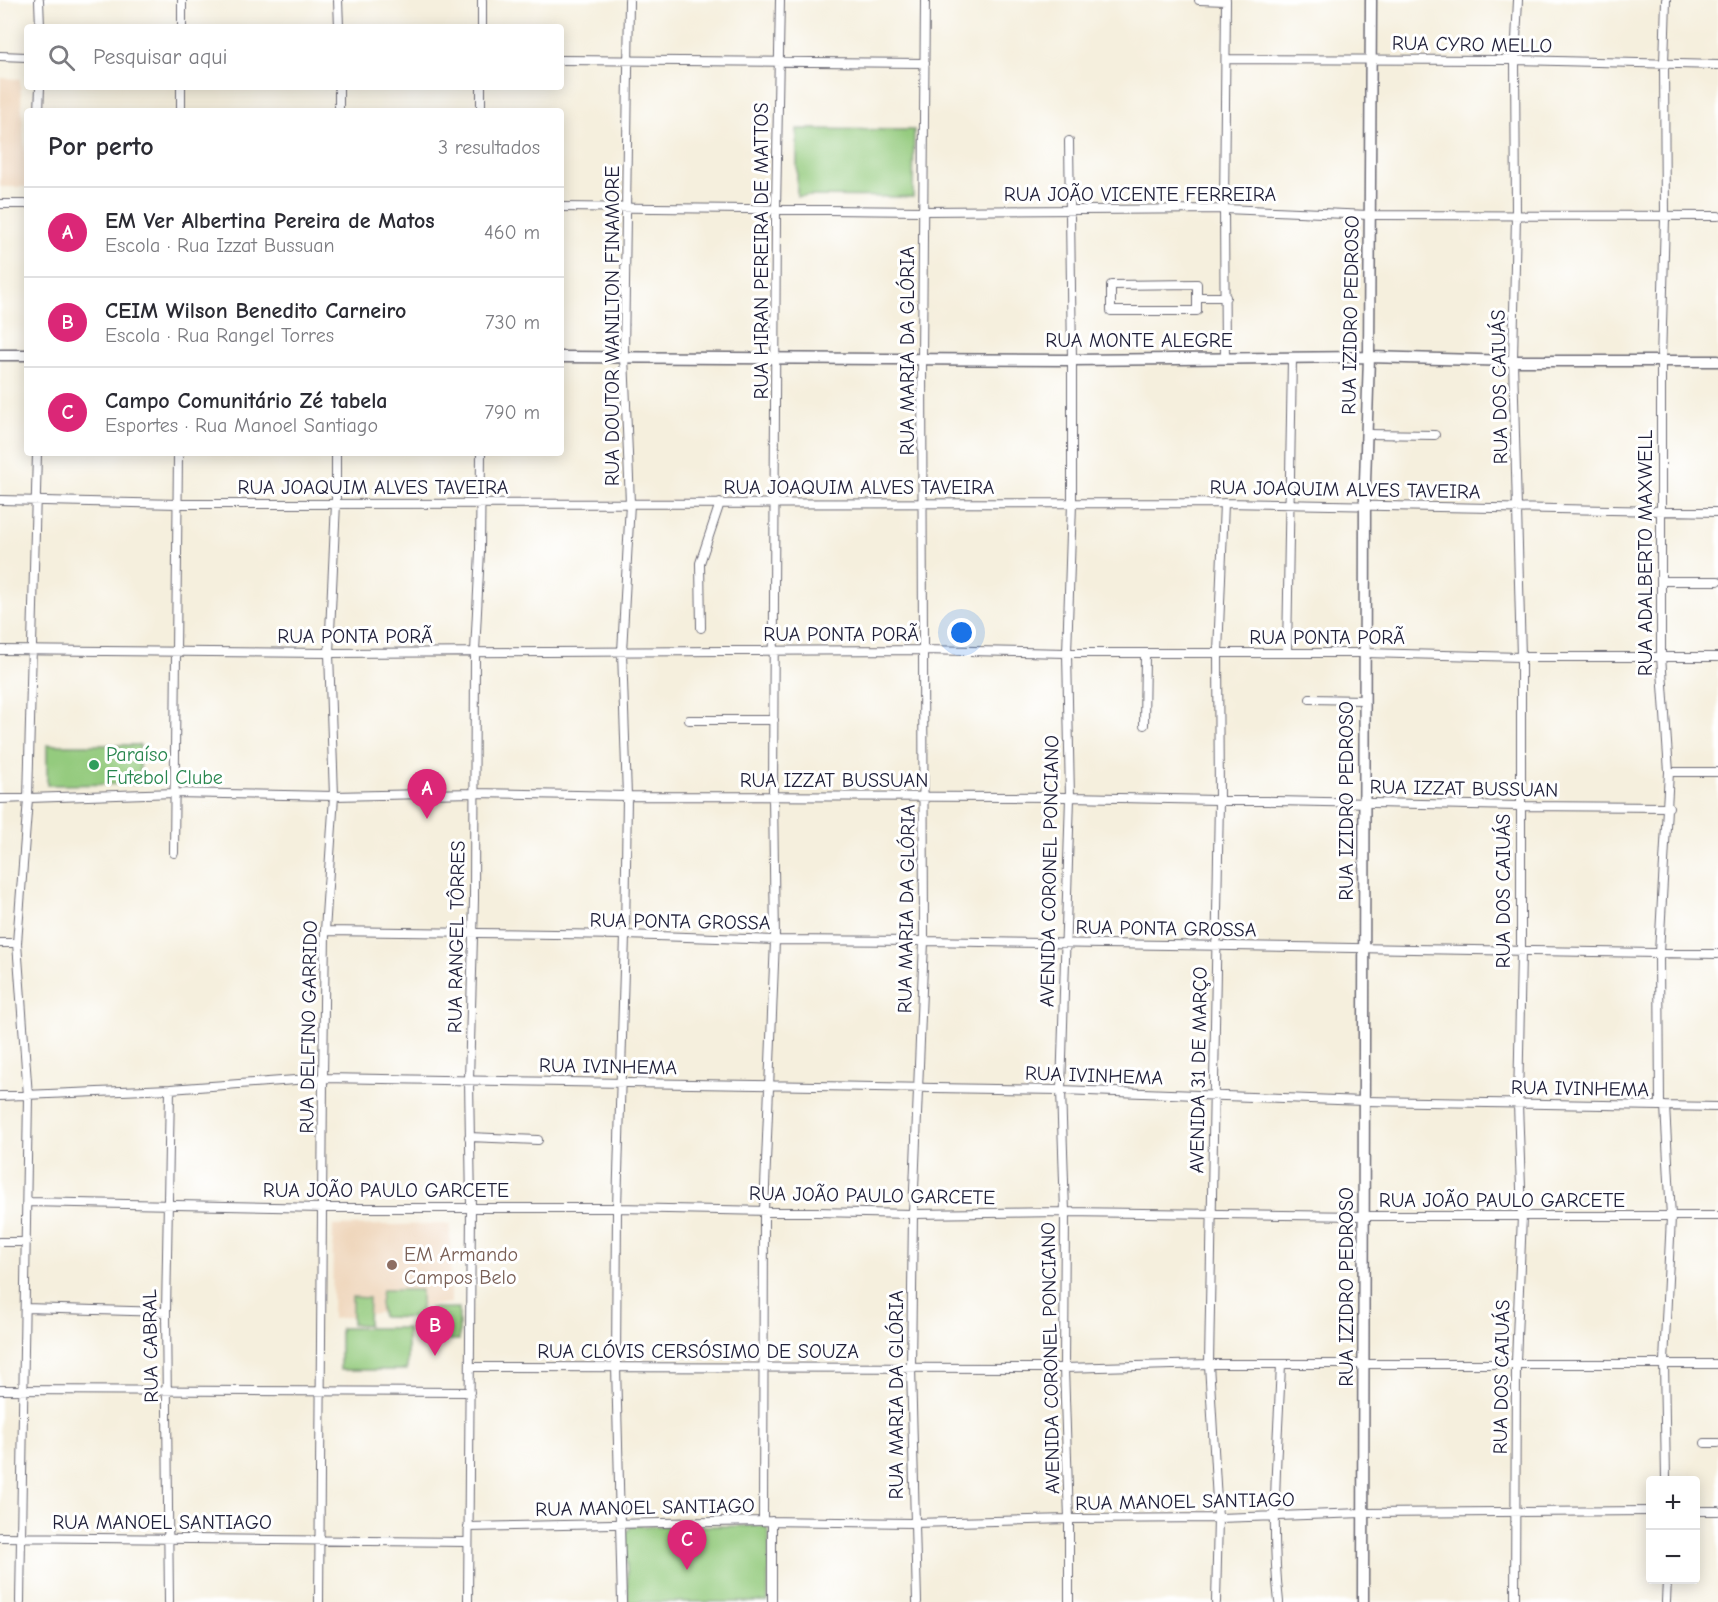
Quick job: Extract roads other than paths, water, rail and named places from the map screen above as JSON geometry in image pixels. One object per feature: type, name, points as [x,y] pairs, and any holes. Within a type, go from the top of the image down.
[{"type":"street","points":[[39,0],[40,24]]},
{"type":"street","points":[[182,0],[182,24]]},
{"type":"street","points":[[338,0],[339,24]]},
{"type":"street","points":[[482,0],[482,24]]},
{"type":"street","name":"RUA DOUTOR WANILTON FINAMORE","points":[[622,1602],[616,1366],[617,1208],[627,796],[621,652],[630,503],[624,356],[629,0]]},
{"type":"street","name":"RUA HIRAN PEREIRA DE MATTOS","points":[[763,1521],[764,1211],[775,940],[773,796],[776,209],[780,0]]},
{"type":"street","name":"RUA MARIA DA GLÓRIA","points":[[917,1602],[913,1523],[911,1367],[913,1214],[924,940],[922,357],[925,0]]},
{"type":"street","points":[[1199,0],[1226,0],[1225,358]]},
{"type":"street","name":"RUA IZIDRO PEDROSO","points":[[1363,1602],[1364,700],[1371,0]]},
{"type":"street","name":"RUA DOS CAIUÁS","points":[[1515,1602],[1516,1362],[1522,1216],[1518,1104],[1521,952],[1521,657],[1513,361],[1516,215],[1515,60],[1518,0]]},
{"type":"street","name":"RUA ADALBERTO MAXWELL","points":[[1666,0],[1660,511],[1661,656],[1669,772],[1659,953],[1663,1106],[1671,1216],[1664,1362],[1666,1476]]},
{"type":"street","points":[[0,56],[24,57]]},
{"type":"street","name":"RUA CYRO MELLO","points":[[1226,59],[1515,60],[1718,65]]},
{"type":"street","points":[[564,60],[925,63]]},
{"type":"street","points":[[39,108],[40,90]]},
{"type":"street","points":[[181,108],[182,90]]},
{"type":"street","points":[[339,90],[339,108]]},
{"type":"street","points":[[481,90],[481,108]]},
{"type":"street","name":"AVENIDA CORONEL PONCIANO","points":[[1069,141],[1072,360],[1072,503],[1068,653],[1070,797],[1061,1090],[1065,1212],[1064,1368],[1069,1602]]},
{"type":"street","points":[[0,204],[24,204]]},
{"type":"street","name":"RUA JOÃO VICENTE FERREIRA","points":[[564,207],[924,211],[1224,209],[1369,215],[1665,218],[1718,216]]},
{"type":"street","points":[[1197,284],[1197,297],[1197,310],[1111,311],[1111,285],[1197,284]]},
{"type":"street","points":[[1197,297],[1226,297]]},
{"type":"street","points":[[0,355],[24,355]]},
{"type":"street","name":"RUA MONTE ALEGRE","points":[[564,357],[922,357],[1072,360],[1369,357],[1513,361],[1718,361]]},
{"type":"street","points":[[1287,653],[1292,358]]},
{"type":"street","points":[[1366,434],[1435,435]]},
{"type":"street","points":[[21,1602],[28,1096],[18,943],[28,799],[37,456]]},
{"type":"street","points":[[174,854],[178,456]]},
{"type":"street","name":"RUA DELFINO GARRIDO","points":[[319,1602],[322,1078],[325,931],[334,796],[329,653],[336,456]]},
{"type":"street","name":"RUA RANGEL TÔRRES","points":[[468,1602],[471,1207],[469,1080],[473,934],[475,652],[480,551],[481,456]]},
{"type":"street","name":"RUA JOAQUIM ALVES TAVEIRA","points":[[0,500],[178,504],[1224,503],[1718,512]]},
{"type":"street","points":[[701,628],[700,563],[720,503]]},
{"type":"street","name":"AVENIDA 31 DE MARÇO","points":[[1216,1602],[1218,1518],[1209,1364],[1219,800],[1218,653],[1224,503]]},
{"type":"street","points":[[1661,581],[1718,581]]},
{"type":"street","name":"RUA PONTA PORÃ","points":[[0,650],[329,653],[924,650],[1145,654],[1365,653],[1521,657],[1718,657]]},
{"type":"street","points":[[1144,724],[1145,654]]},
{"type":"street","points":[[1310,699],[1364,700]]},
{"type":"street","points":[[689,720],[774,720]]},
{"type":"street","points":[[1669,772],[1718,772]]},
{"type":"street","name":"RUA IZZAT BUSSUAN","points":[[0,799],[175,793],[334,796],[474,793],[627,796],[1070,797],[1668,807]]},
{"type":"street","name":"RUA PONTA GROSSA","points":[[325,931],[1718,954]]},
{"type":"street","points":[[0,943],[18,943]]},
{"type":"street","name":"RUA IVINHEMA","points":[[28,1096],[322,1078],[1061,1090],[1364,1101],[1718,1107]]},
{"type":"street","name":"RUA CABRAL","points":[[169,1602],[166,1311],[170,1089]]},
{"type":"street","points":[[0,1096],[28,1096]]},
{"type":"street","points":[[470,1137],[538,1140]]},
{"type":"street","name":"RUA JOÃO PAULO GARCETE","points":[[27,1202],[167,1206],[617,1208],[913,1214],[1065,1212],[1364,1216],[1718,1216]]},
{"type":"street","points":[[0,1242],[26,1242]]},
{"type":"street","points":[[25,1308],[166,1311]]},
{"type":"street","name":"RUA CLÓVIS CERSÓSIMO DE SOUZA","points":[[470,1367],[1064,1368],[1209,1364],[1516,1362],[1718,1364]]},
{"type":"street","points":[[1279,1602],[1275,1571],[1281,1364]]},
{"type":"street","points":[[0,1390],[470,1392]]},
{"type":"street","points":[[1705,1443],[1718,1443]]},
{"type":"street","name":"RUA MANOEL SANTIAGO","points":[[468,1527],[763,1521],[913,1523],[1516,1510],[1646,1511]]},
{"type":"street","points":[[1700,1511],[1718,1511]]},
{"type":"street","points":[[772,1521],[772,1602]]},
{"type":"street","name":"RUA MANOEL SANTIAGO","points":[[0,1537],[467,1542]]},
{"type":"street","points":[[1666,1584],[1666,1602]]},
{"type":"place","name":"Paraíso Futebol Clube","points":[[94,765]]},
{"type":"place","name":"EM Ver Albertina Pereira de Matos","points":[[427,819]]},
{"type":"place","name":"EM Armando Campos Belo","points":[[392,1265]]},
{"type":"place","name":"CEIM Wilson Benedito Carneiro","points":[[435,1356]]},
{"type":"place","name":"Campo Comunitário Zé tabela","points":[[687,1570]]}]
